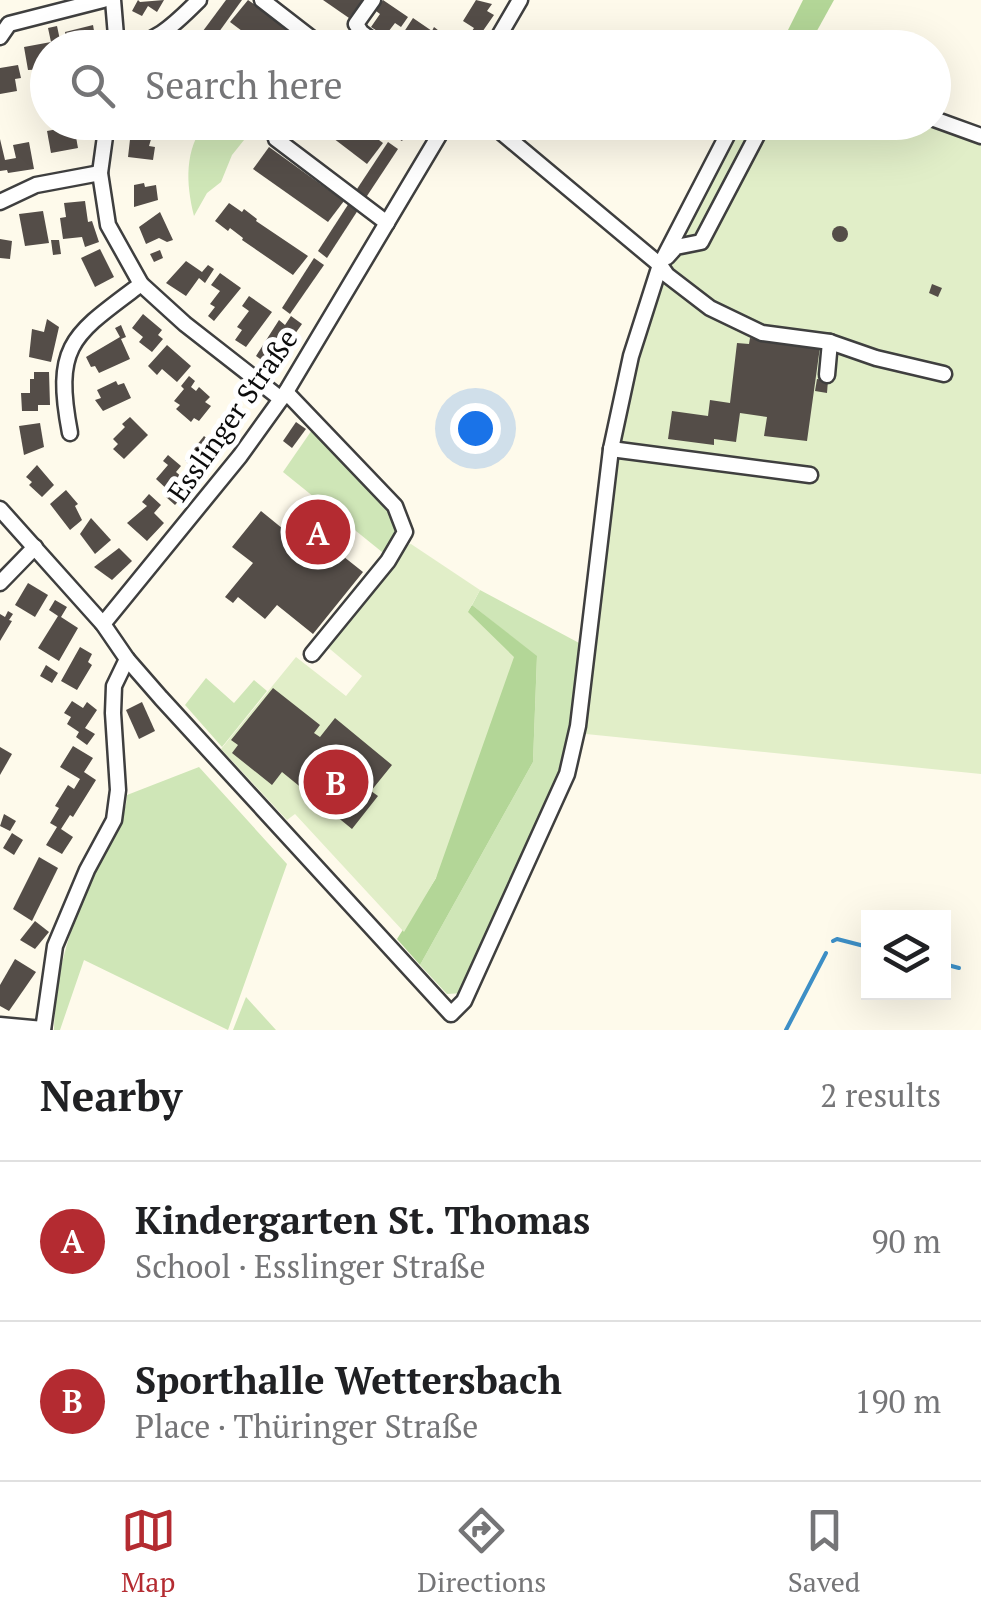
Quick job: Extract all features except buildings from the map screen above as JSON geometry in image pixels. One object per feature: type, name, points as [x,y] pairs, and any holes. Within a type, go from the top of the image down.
[{"type":"street","points":[[0,38],[9,24],[102,0]]},
{"type":"street","points":[[113,0],[116,30]]},
{"type":"street","points":[[166,30],[199,0]]},
{"type":"street","points":[[262,0],[301,30]]},
{"type":"street","points":[[360,30],[356,24],[373,0]]},
{"type":"street","points":[[502,30],[520,0]]},
{"type":"street","points":[[951,125],[981,136]]},
{"type":"street","points":[[105,140],[100,173],[108,225],[141,284],[185,324],[283,396],[394,506],[405,532],[388,560],[312,654]]},
{"type":"street","points":[[277,140],[387,223]]},
{"type":"street","name":"Esslinger Straße","points":[[102,624],[240,456],[283,396],[436,140]]},
{"type":"street","points":[[511,140],[668,275],[736,323],[762,333],[830,342],[944,374]]},
{"type":"street","points":[[0,508],[102,624],[127,659],[450,1014],[464,1002],[567,774],[574,748],[611,449],[631,356],[660,265],[725,140]]},
{"type":"street","points":[[660,265],[676,247],[701,242],[755,140]]},
{"type":"street","points":[[0,202],[36,185],[100,173]]},
{"type":"street","points":[[70,433],[62,390],[68,353],[92,321],[141,284]]},
{"type":"street","points":[[828,375],[830,342]]},
{"type":"street","points":[[611,449],[810,474]]},
{"type":"street","points":[[0,582],[35,547]]},
{"type":"street","points":[[0,1025],[43,1030],[55,946],[87,870],[114,820],[118,790],[114,686],[127,659]]},
{"type":"green space","points":[[803,0],[834,0],[817,30],[788,30]]},
{"type":"green space","points":[[951,132],[981,143],[981,774],[586,734],[619,453],[638,358],[667,266],[733,140],[951,140]]},
{"type":"green space","points":[[196,140],[244,140],[232,155],[221,182],[207,193],[194,216],[189,167]]},
{"type":"green space","points":[[314,427],[391,507],[401,532],[387,556],[283,472]]},
{"type":"green space","points":[[411,544],[480,590],[468,612],[514,657],[436,878],[404,932],[295,814],[287,820],[221,749],[296,657],[346,696],[362,676],[324,644],[405,545]]},
{"type":"green space","points":[[480,590],[581,644],[571,751],[463,993],[447,994],[420,965],[533,762],[537,657],[472,605]]},
{"type":"green space","points":[[472,605],[537,656],[533,762],[420,965],[397,939],[436,878],[468,611]]},
{"type":"green space","points":[[206,678],[234,703],[254,680],[267,691],[222,747],[185,705]]},
{"type":"green space","points":[[199,767],[287,864],[228,1030],[84,960],[60,1030],[54,1030],[68,941],[127,795]]},
{"type":"green space","points":[[246,997],[276,1030],[233,1030]]},
{"type":"waterway","points":[[833,941],[861,945]]},
{"type":"waterway","points":[[786,1030],[826,953]]},
{"type":"waterway","points":[[951,966],[959,968]]},
{"type":"place","name":"Kindergarten St. Thomas","points":[[318,532]]},
{"type":"place","name":"Sporthalle Wettersbach","points":[[336,782]]}]
